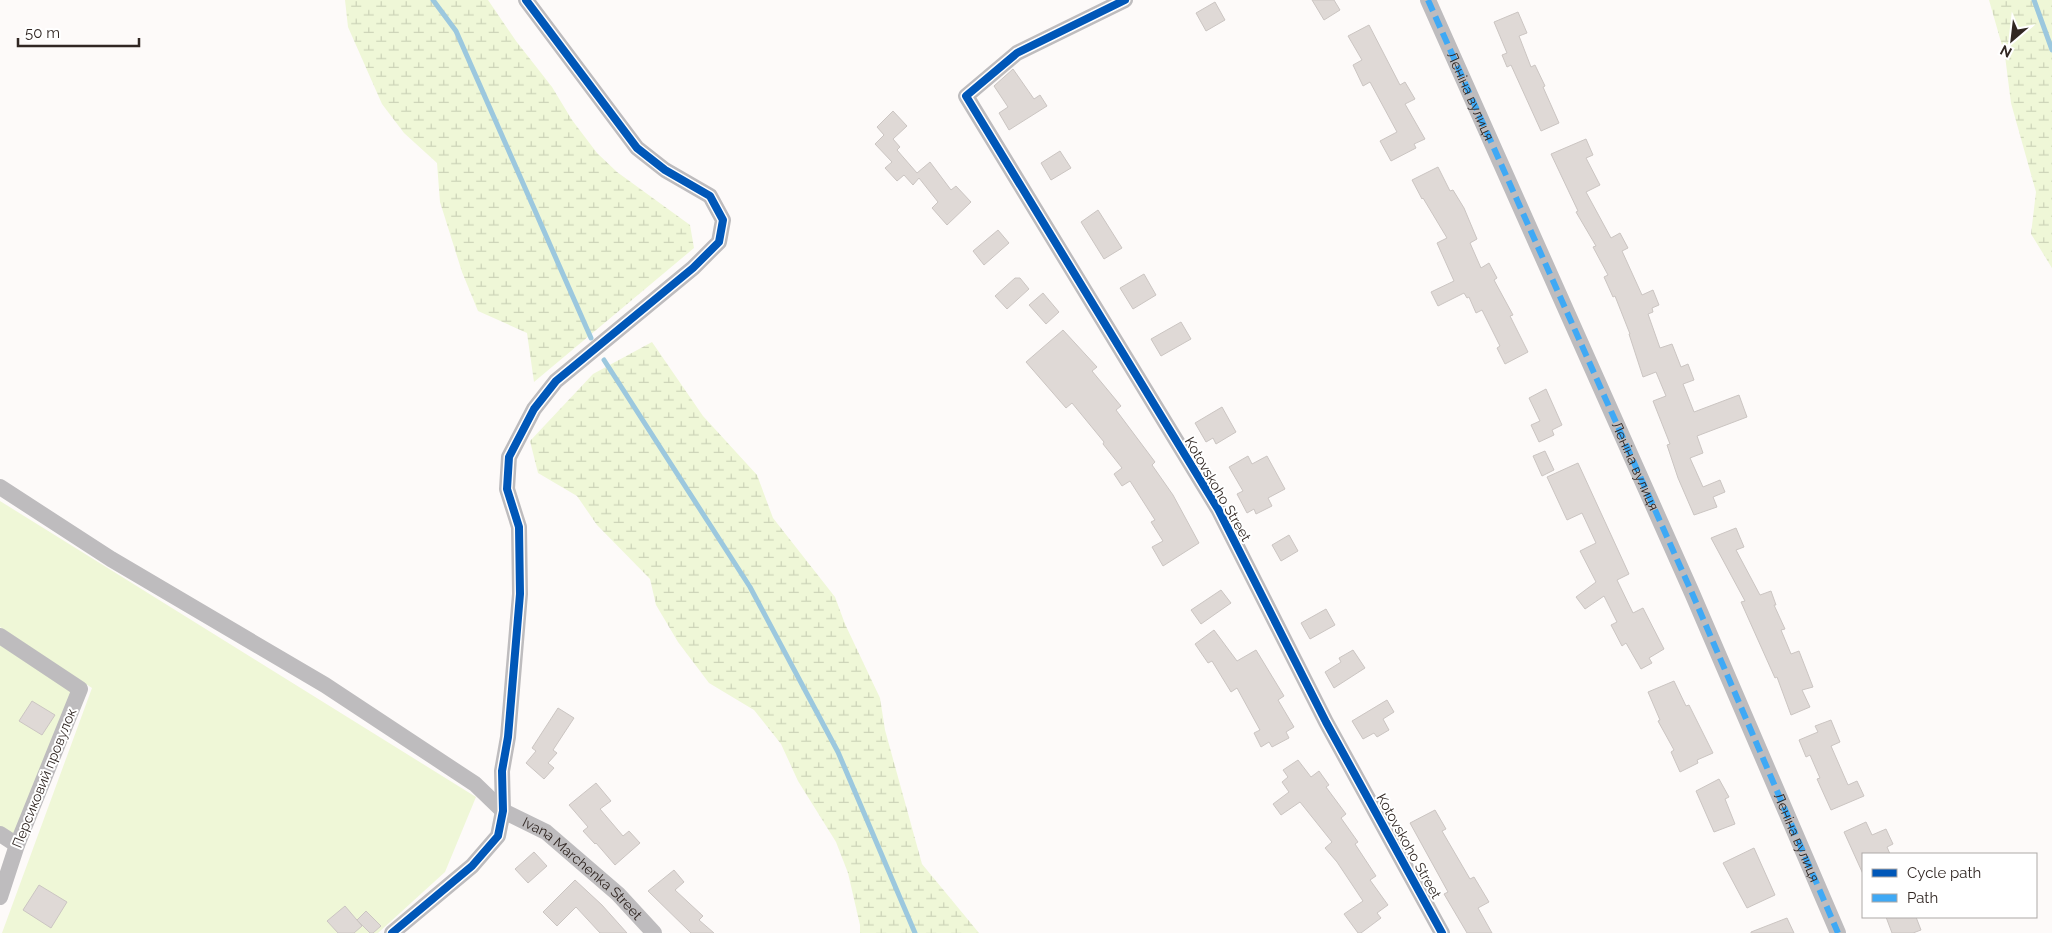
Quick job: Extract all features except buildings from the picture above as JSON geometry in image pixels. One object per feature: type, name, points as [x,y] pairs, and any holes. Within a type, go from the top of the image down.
[{"type":"street","points":[[392,933],[472,866],[498,836],[503,811],[502,771],[508,737],[520,594],[519,527],[507,489],[509,457],[534,409],[556,381],[693,268],[719,242],[723,220],[710,196],[665,170],[637,148],[526,0]]},
{"type":"street","name":"Kotovskoho Street","points":[[1125,0],[1017,53],[966,96],[1218,509],[1326,722],[1442,933]]},
{"type":"street","name":"Леніна вулиця","points":[[1428,0],[1692,593],[1838,933]]},
{"type":"street","name":"Ivana Marchenka Street","points":[[0,487],[111,559],[325,685],[475,784],[503,811],[546,832],[618,894],[654,933]]},
{"type":"street","name":"Персиковий провулок","points":[[0,636],[80,689],[17,845],[0,897]]},
{"type":"street","points":[[0,834],[17,845]]},
{"type":"green space","points":[[345,0],[488,0],[516,41],[552,87],[572,120],[597,153],[617,172],[690,225],[694,248],[534,382],[527,333],[478,311],[462,272],[440,202],[437,163],[404,133],[382,104],[348,27]]},
{"type":"green space","points":[[1989,0],[2052,0],[2052,268],[2031,234],[2036,192],[2011,103],[2005,56]]},
{"type":"green space","points":[[652,342],[703,416],[757,475],[773,518],[835,597],[845,624],[880,698],[885,730],[922,864],[979,933],[860,933],[860,925],[848,873],[836,842],[798,781],[781,744],[754,710],[709,683],[678,642],[656,605],[650,579],[597,525],[577,496],[538,473],[530,441],[593,374]]},
{"type":"green space","points":[[0,501],[476,797],[445,872],[378,933],[2,933],[92,688],[0,627]]},
{"type":"green space","points":[[0,645],[72,692],[15,836],[0,826]]},
{"type":"waterway","points":[[433,0],[456,31],[591,338]]},
{"type":"waterway","points":[[2034,0],[2052,50]]},
{"type":"waterway","points":[[604,360],[750,587],[838,752],[915,933]]},
{"type":"marked path","points":[[1428,0],[1692,593],[1838,933]]},
{"type":"cycle path","points":[[392,933],[472,866],[498,836],[503,811],[502,771],[508,737],[520,594],[519,527],[507,489],[509,457],[534,409],[556,381],[693,268],[719,242],[723,220],[710,196],[665,170],[637,148],[526,0]]},
{"type":"cycle path","points":[[1125,0],[1017,53],[966,96],[1218,509],[1326,722],[1442,933]]}]
